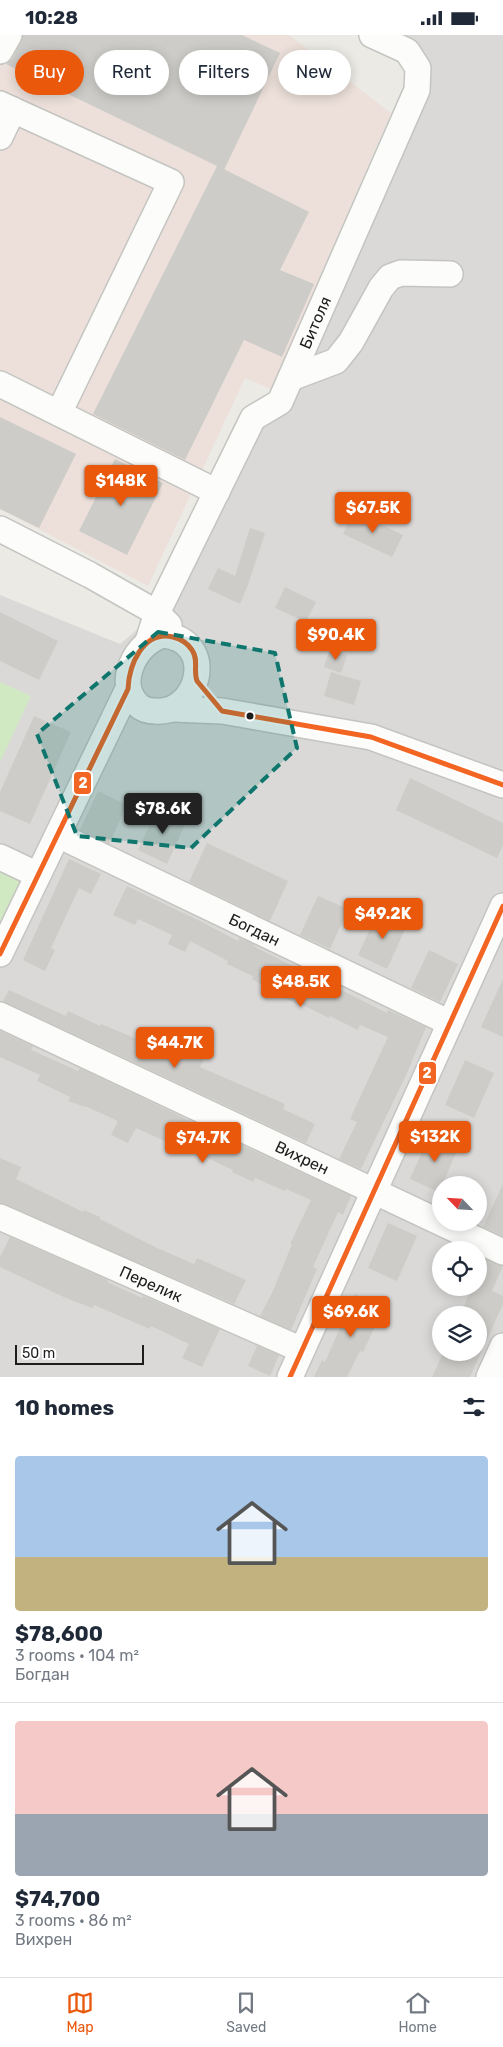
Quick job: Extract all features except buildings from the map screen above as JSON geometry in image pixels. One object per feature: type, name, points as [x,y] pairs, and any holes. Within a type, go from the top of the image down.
[{"type":"street","points":[[0,51],[9,35]]},
{"type":"street","name":"Битоля","points":[[148,641],[157,613],[253,418],[280,402],[417,91],[418,68],[407,51],[372,35]]},
{"type":"street","points":[[0,137],[6,107],[171,182],[59,413]]},
{"type":"street","points":[[291,378],[336,361],[351,342],[381,288],[390,277],[401,273],[450,274]]},
{"type":"street","points":[[0,384],[217,493]]},
{"type":"street","points":[[0,529],[90,575],[157,613],[189,645],[196,658],[196,678],[187,696],[173,709]]},
{"type":"street","points":[[0,954],[108,733],[128,689],[130,672],[138,652],[148,641],[164,635],[175,637],[189,645]]},
{"type":"street","points":[[196,678],[222,711]]},
{"type":"street","points":[[128,689],[132,699],[140,707],[148,711],[159,712],[173,709],[222,711],[371,737],[503,785]]},
{"type":"street","points":[[108,733],[148,711]]},
{"type":"street","name":"Богдан","points":[[58,835],[450,1023]]},
{"type":"street","points":[[0,857],[38,875]]},
{"type":"street","points":[[290,1377],[503,906]]},
{"type":"street","name":"Вихрен","points":[[0,1015],[503,1252]]},
{"type":"street","name":"Перелик","points":[[0,1217],[302,1350]]},
{"type":"street","points":[[489,1377],[502,1350]]},
{"type":"highlighted area","points":[[158,632],[275,653],[297,748],[191,848],[77,836],[37,734]]},
{"type":"shaded area","points":[[0,35],[289,35],[309,50],[278,50],[278,95],[351,95],[351,82],[391,113],[271,389],[245,378],[148,586],[0,509]]},
{"type":"shaded area","points":[[372,35],[503,35],[503,1377],[0,1377],[0,595],[120,644],[157,613],[253,418],[280,402],[418,68]]},
{"type":"green space","points":[[0,682],[31,696],[0,762]]},
{"type":"green space","points":[[0,857],[38,875],[0,954]]},
{"type":"transit line","name":"2","points":[[0,954],[128,689],[131,670],[135,660],[140,651],[153,639],[162,636],[173,637],[181,640],[192,650],[195,658],[197,681],[222,711],[371,737],[503,785]]},
{"type":"transit line","name":"2","points":[[290,1377],[503,906]]}]
